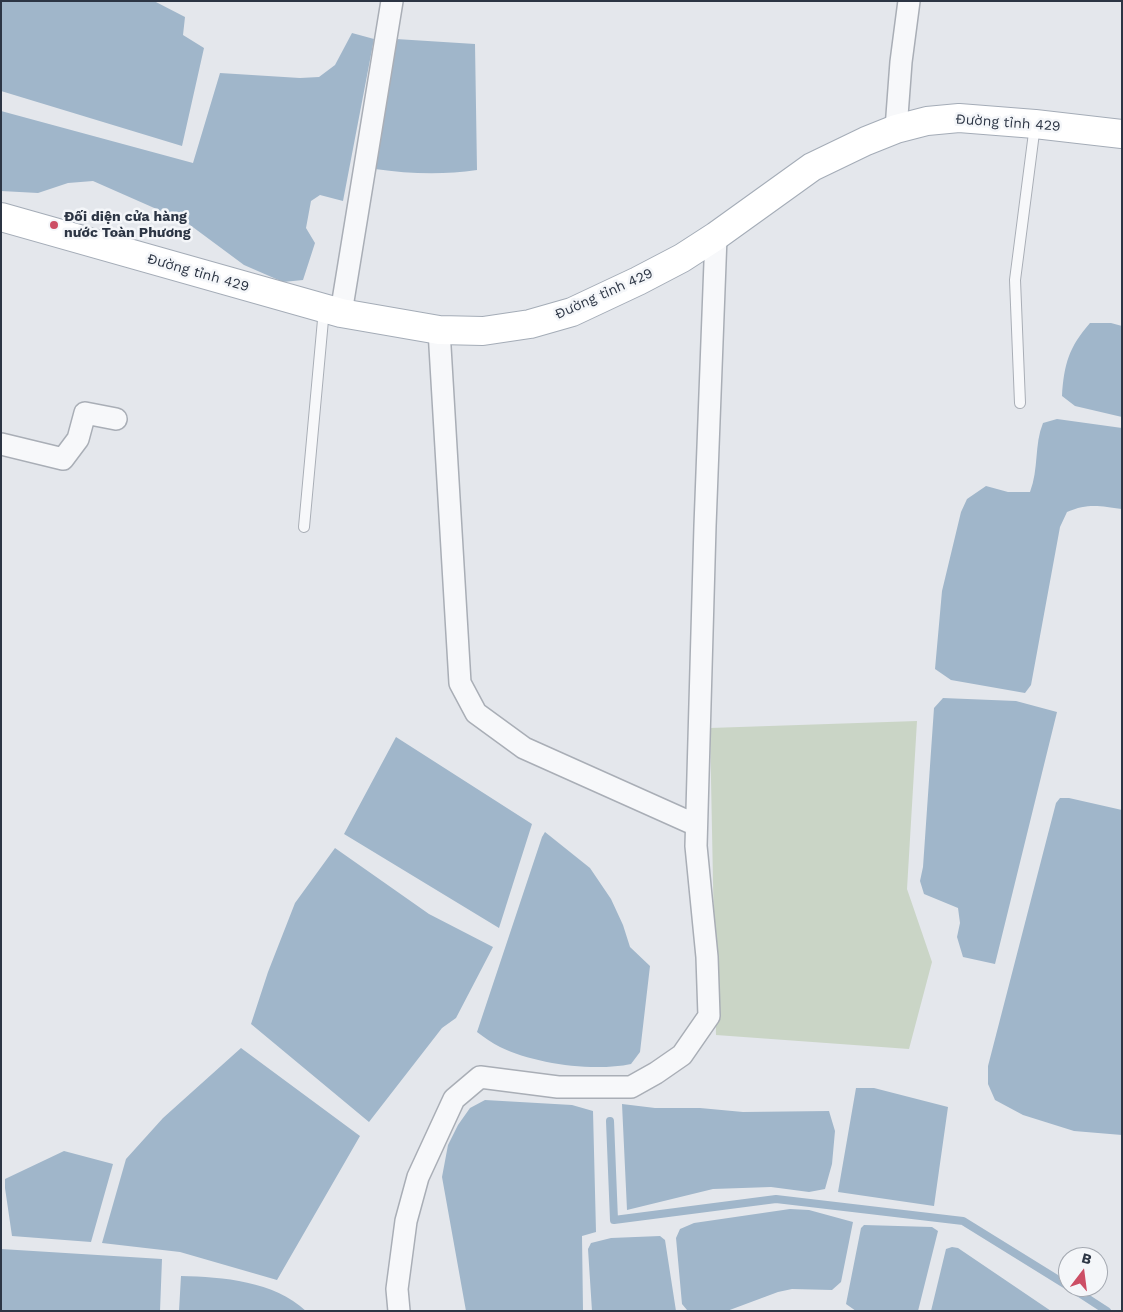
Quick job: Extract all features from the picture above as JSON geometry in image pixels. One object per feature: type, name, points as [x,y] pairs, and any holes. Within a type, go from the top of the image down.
[{"type":"main road","name":"Đường tỉnh 429","points":[[1,218],[332,310],[439,330],[483,332],[530,324],[572,312],[638,281],[682,258],[716,236],[812,168],[866,140],[896,129],[927,121],[959,118],[1122,134]]},
{"type":"street","points":[[332,310],[392,1]]},
{"type":"street","points":[[896,129],[901,62],[909,1]]},
{"type":"street","points":[[399,1311],[397,1289],[406,1221],[418,1177],[454,1099],[480,1077],[558,1087],[631,1087],[682,1055],[709,1016],[707,957],[696,846],[696,825],[716,236]]},
{"type":"street","points":[[439,330],[460,683],[476,713],[524,748],[696,825]]},
{"type":"street","points":[[1,444],[62,459],[78,439],[85,412],[116,419]]},
{"type":"lane","points":[[1020,403],[1015,280],[1035,124]]},
{"type":"lane","points":[[304,527],[332,310]]},
{"type":"green space","points":[[917,721],[907,889],[932,962],[909,1049],[716,1035],[710,728]]},
{"type":"water","points":[[1,1],[154,1],[185,17],[183,35],[204,48],[182,146],[1,91]]},
{"type":"water","points":[[352,33],[374,39],[343,201],[320,195],[311,201],[306,228],[315,243],[303,280],[283,282],[244,265],[186,222],[93,181],[68,183],[38,193],[1,191],[1,111],[193,163],[220,73],[300,78],[319,77],[335,65]]},
{"type":"water","points":[[396,39],[475,44],[477,170],[452,173],[426,173],[375,169]]},
{"type":"water","points":[[1090,323],[1111,323],[1122,326],[1122,417],[1075,406],[1062,396],[1064,374],[1072,348]]},
{"type":"water","points":[[1057,419],[1122,428],[1122,509],[1088,506],[1067,512],[1060,527],[1031,685],[1025,693],[951,680],[935,669],[942,591],[961,512],[967,499],[986,486],[1008,492],[1030,492],[1035,475],[1040,431],[1043,423]]},
{"type":"water","points":[[943,698],[1016,701],[1057,712],[995,964],[963,957],[957,937],[960,923],[958,908],[924,894],[920,881],[923,867],[934,708]]},
{"type":"water","points":[[396,737],[532,824],[499,928],[344,834]]},
{"type":"water","points":[[1060,798],[1069,798],[1122,810],[1122,1135],[1074,1131],[1023,1115],[995,1100],[988,1084],[988,1066],[1056,803]]},
{"type":"water","points":[[545,832],[590,868],[611,899],[623,925],[630,947],[650,966],[640,1052],[631,1064],[582,1067],[547,1062],[500,1047],[477,1032]]},
{"type":"water","points":[[335,848],[429,914],[493,947],[456,1018],[442,1028],[369,1122],[251,1024],[268,972],[295,903]]},
{"type":"water","points":[[241,1048],[360,1136],[277,1280],[180,1252],[102,1243],[126,1159],[163,1118]]},
{"type":"water","points":[[856,1088],[874,1088],[948,1107],[934,1206],[838,1192]]},
{"type":"water","points":[[485,1100],[572,1105],[593,1111],[596,1232],[582,1236],[583,1311],[466,1311],[442,1177],[448,1145],[458,1125],[470,1108]]},
{"type":"water","points":[[622,1104],[655,1108],[700,1108],[743,1112],[829,1111],[835,1131],[832,1164],[825,1189],[809,1192],[771,1187],[713,1189],[627,1210]]},
{"type":"water","points":[[64,1151],[113,1164],[91,1242],[12,1236],[5,1179]]},
{"type":"water","points":[[790,1209],[809,1210],[853,1222],[841,1282],[832,1290],[792,1289],[778,1292],[727,1311],[687,1310],[682,1304],[676,1238],[680,1229],[694,1223]]},
{"type":"water","points":[[864,1225],[932,1227],[938,1231],[918,1311],[856,1311],[846,1304],[861,1228]]},
{"type":"water","points":[[660,1236],[665,1240],[676,1311],[592,1311],[588,1249],[591,1243],[611,1238]]},
{"type":"water","points":[[958,1248],[1051,1311],[931,1311],[946,1249]]},
{"type":"water","points":[[1,1249],[162,1259],[160,1311],[1,1311]]},
{"type":"water","points":[[181,1276],[231,1280],[263,1287],[279,1293],[306,1311],[179,1311]]},
{"type":"waterway","points":[[610,1121],[614,1220],[776,1199],[963,1221],[1058,1280]]},
{"type":"waterway","points":[[1085,1297],[1107,1311]]},
{"type":"place","name":"Đối diện cửa hàng nước Toàn Phương","points":[[54,225]]}]
